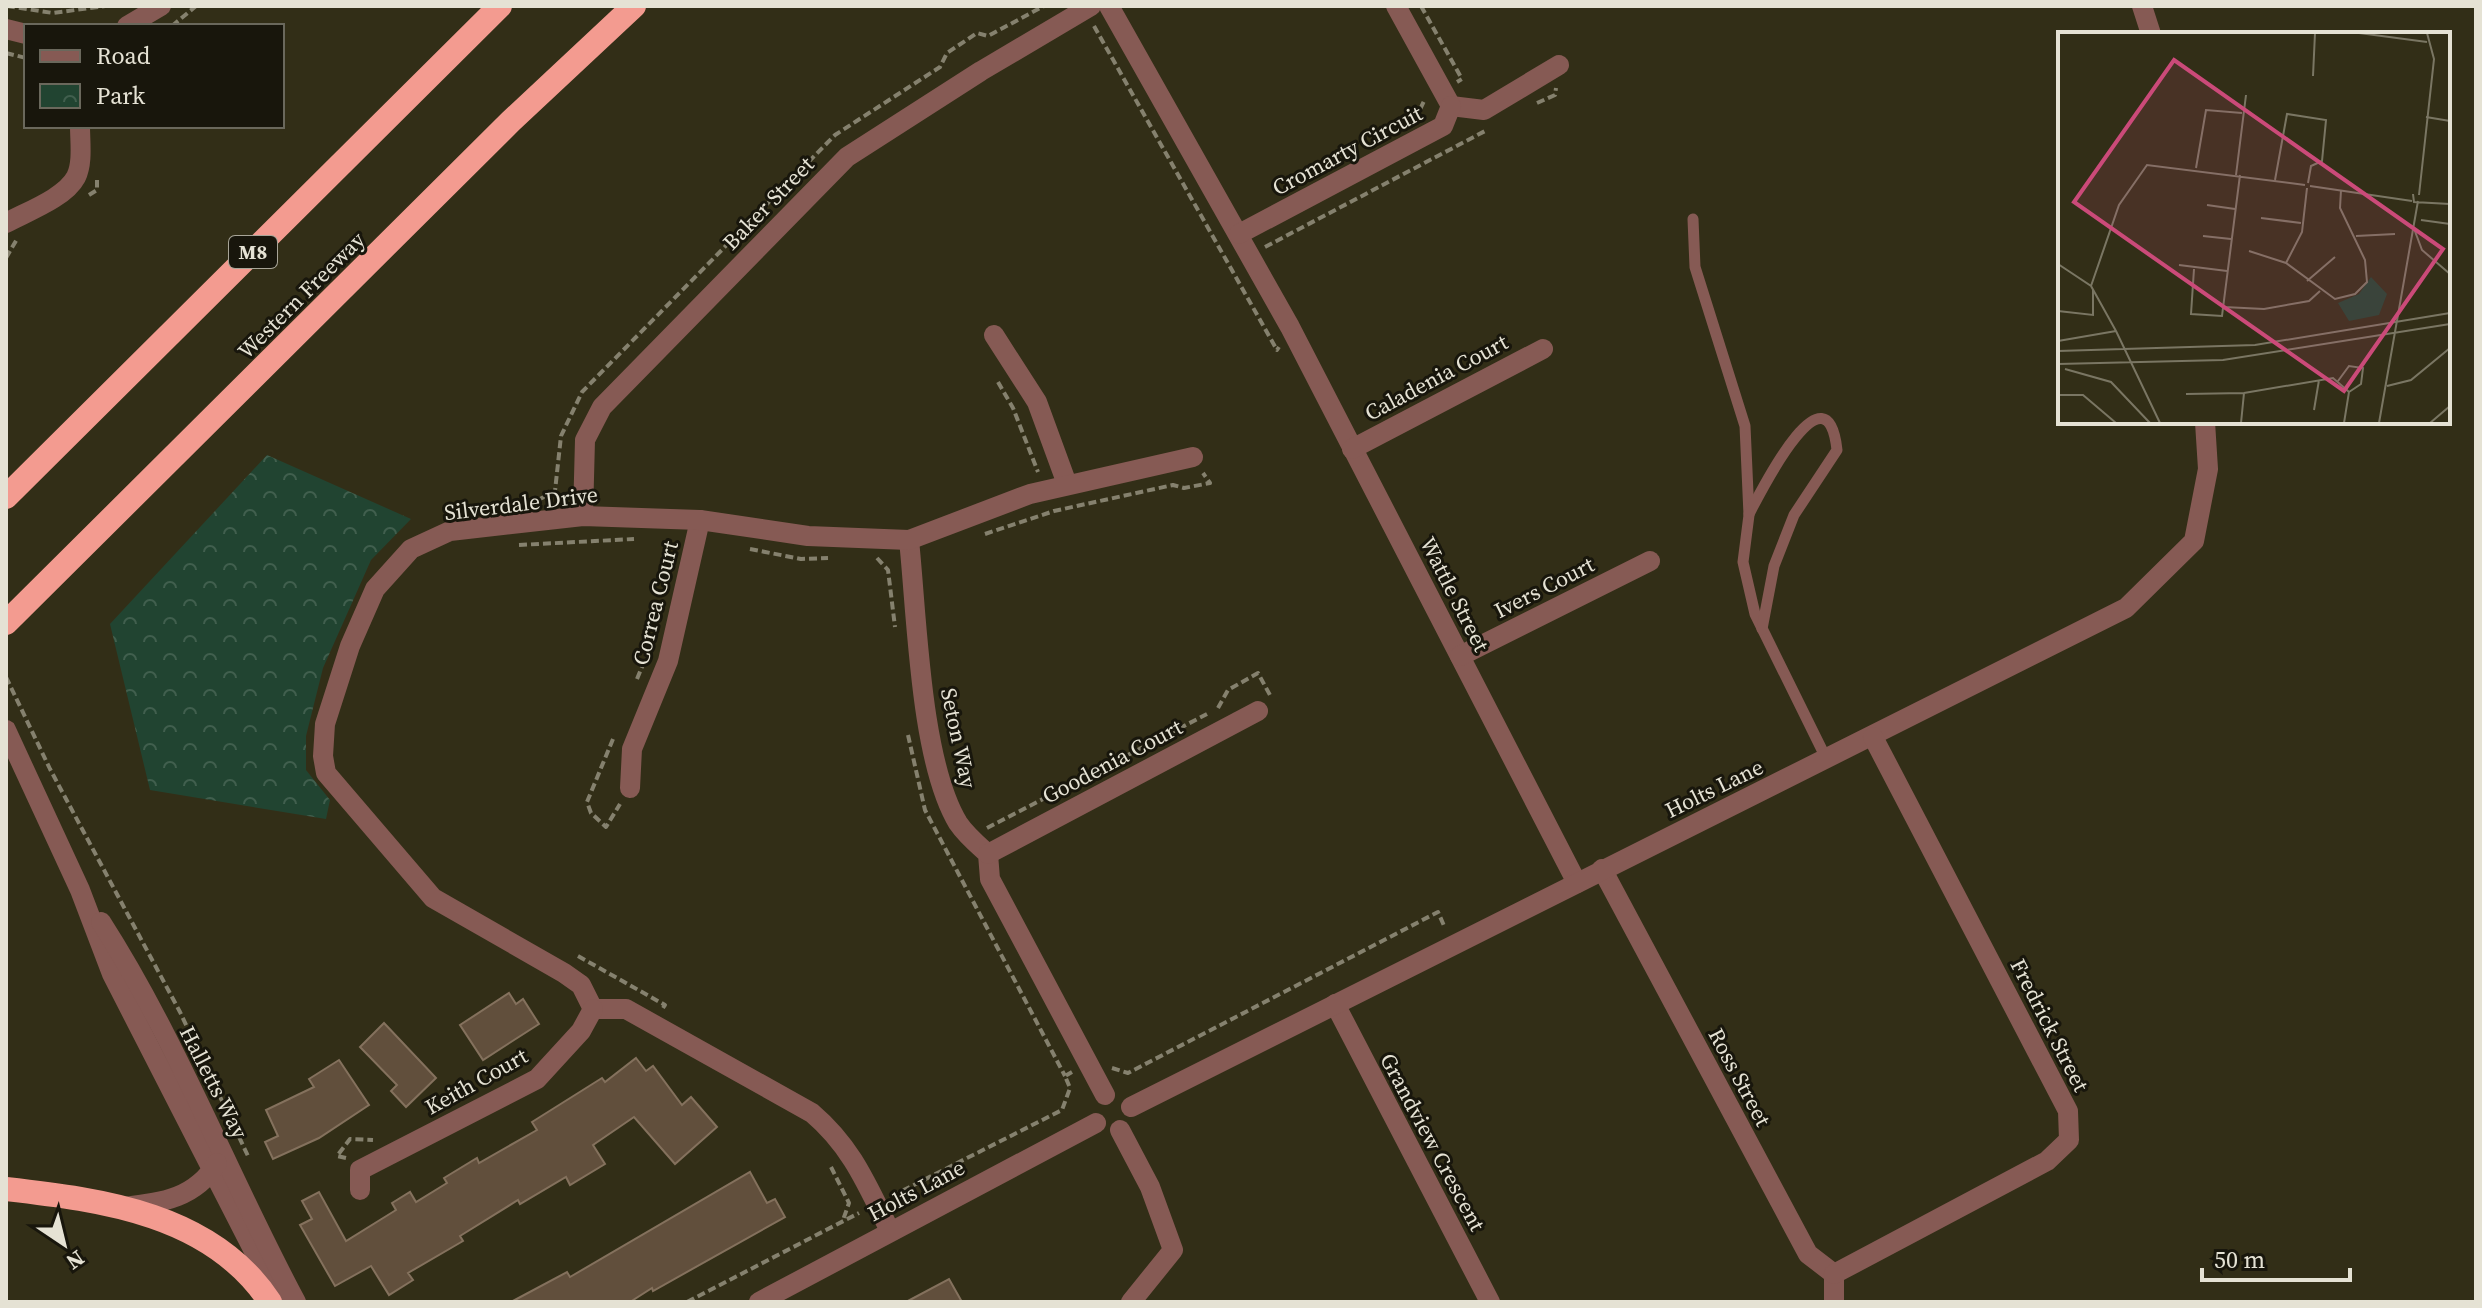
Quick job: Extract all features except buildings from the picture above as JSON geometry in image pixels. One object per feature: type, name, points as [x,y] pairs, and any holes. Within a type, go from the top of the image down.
[{"type":"highway","name":"M8","points":[[6,497],[500,6]]},
{"type":"highway","name":"Western Freeway","points":[[6,623],[511,121],[634,6]]},
{"type":"highway","points":[[6,1189],[124,1207],[195,1232],[244,1269],[270,1302]]},
{"type":"street","points":[[130,24],[161,6]]},
{"type":"street","points":[[1109,6],[1290,327]]},
{"type":"street","name":"Cromarty Circuit","points":[[1239,234],[1443,126],[1446,98],[1396,6]]},
{"type":"street","points":[[2142,6],[2150,32]]},
{"type":"street","name":"Baker Street","points":[[583,516],[585,440],[602,407],[847,157],[981,71],[1088,8]]},
{"type":"street","points":[[1446,98],[1484,110],[1559,65]]},
{"type":"street","points":[[6,223],[63,191],[76,178],[80,160],[80,128]]},
{"type":"street","name":"Wattle Street","points":[[1290,327],[1577,883]]},
{"type":"street","points":[[994,335],[1037,402],[1057,487]]},
{"type":"street","name":"Caladenia Court","points":[[1352,449],[1543,349]]},
{"type":"street","name":"Holts Lane","points":[[1131,1107],[2126,608],[2194,541],[2208,469],[2205,424]]},
{"type":"street","name":"Silverdale Drive","points":[[593,1009],[581,985],[564,973],[433,898],[326,773],[323,756],[325,724],[350,646],[375,589],[411,549],[450,531],[583,516],[700,520],[808,536],[909,540],[1057,487],[1193,457]]},
{"type":"street","name":"Correa Court","points":[[630,788],[632,749],[668,661],[700,520]]},
{"type":"street","name":"Seton Way","points":[[909,540],[930,729],[947,800],[969,835],[988,854]]},
{"type":"street","name":"Ivers Court","points":[[1460,656],[1650,561]]},
{"type":"street","name":"Goodenia Court","points":[[988,854],[1258,711]]},
{"type":"street","name":"Halletts Way","points":[[6,730],[80,890],[112,974],[211,1173],[280,1302]]},
{"type":"street","name":"Fredrick Street","points":[[1834,1274],[2047,1161],[2069,1140],[2068,1111],[1873,737]]},
{"type":"street","points":[[988,854],[990,879],[1085,1063],[1105,1095]]},
{"type":"street","name":"Ross Street","points":[[1602,869],[1808,1254],[1834,1274]]},
{"type":"street","name":"Halletts Way","points":[[80,890],[123,957],[224,1152],[296,1302]]},
{"type":"street","name":"Grandview Crescent","points":[[1335,1004],[1490,1302]]},
{"type":"street","points":[[593,1009],[626,1009],[812,1113],[837,1134],[890,1231]]},
{"type":"street","name":"Keith Court","points":[[356,1173],[537,1079],[581,1031],[593,1009]]},
{"type":"street","points":[[1105,1095],[1121,1095],[1131,1107],[1129,1120],[1120,1130],[1107,1131],[1096,1123],[1093,1110],[1105,1095]]},
{"type":"street","name":"Holts Lane","points":[[759,1302],[1096,1123]]},
{"type":"street","points":[[1120,1130],[1150,1187],[1173,1250],[1131,1302]]},
{"type":"street","points":[[124,1207],[167,1201],[188,1193],[211,1173],[224,1152]]},
{"type":"street","points":[[1834,1274],[1834,1302]]},
{"type":"lane","points":[[605,33],[621,6]]},
{"type":"lane","points":[[1693,219],[1695,267],[1745,426],[1749,515],[1743,562],[1762,630],[1827,760]]},
{"type":"lane","points":[[1749,515],[1797,432],[1810,422],[1824,422],[1830,427],[1837,450],[1794,515],[1774,566],[1762,630]]},
{"type":"path","points":[[7,6],[53,13],[105,6]]},
{"type":"path","points":[[174,24],[196,6]]},
{"type":"path","points":[[1401,127],[1415,120],[1421,101],[1446,98],[1462,79],[1421,6]]},
{"type":"path","points":[[1088,8],[1277,350],[1290,327]]},
{"type":"path","points":[[1531,106],[1555,95],[1559,65]]},
{"type":"path","points":[[1229,266],[1490,128]]},
{"type":"path","points":[[1383,158],[1395,178]]},
{"type":"path","points":[[998,380],[1057,487],[1054,511]]},
{"type":"path","points":[[946,848],[1220,706],[1228,690],[1258,673],[1274,702],[1258,711]]},
{"type":"path","points":[[6,677],[21,706]]},
{"type":"path","points":[[687,1302],[1062,1110],[1070,1088],[1065,1076],[1085,1063],[1100,1057],[1109,1067],[1128,1073],[1438,912],[1453,945]]},
{"type":"path","points":[[356,1173],[337,1156],[350,1139],[371,1141],[383,1135]]},
{"type":"path","points":[[831,1165],[849,1203],[842,1222]]},
{"type":"green space","points":[[267,455],[411,519],[371,560],[323,668],[306,736],[306,770],[330,800],[326,819],[150,790],[110,624]]}]
